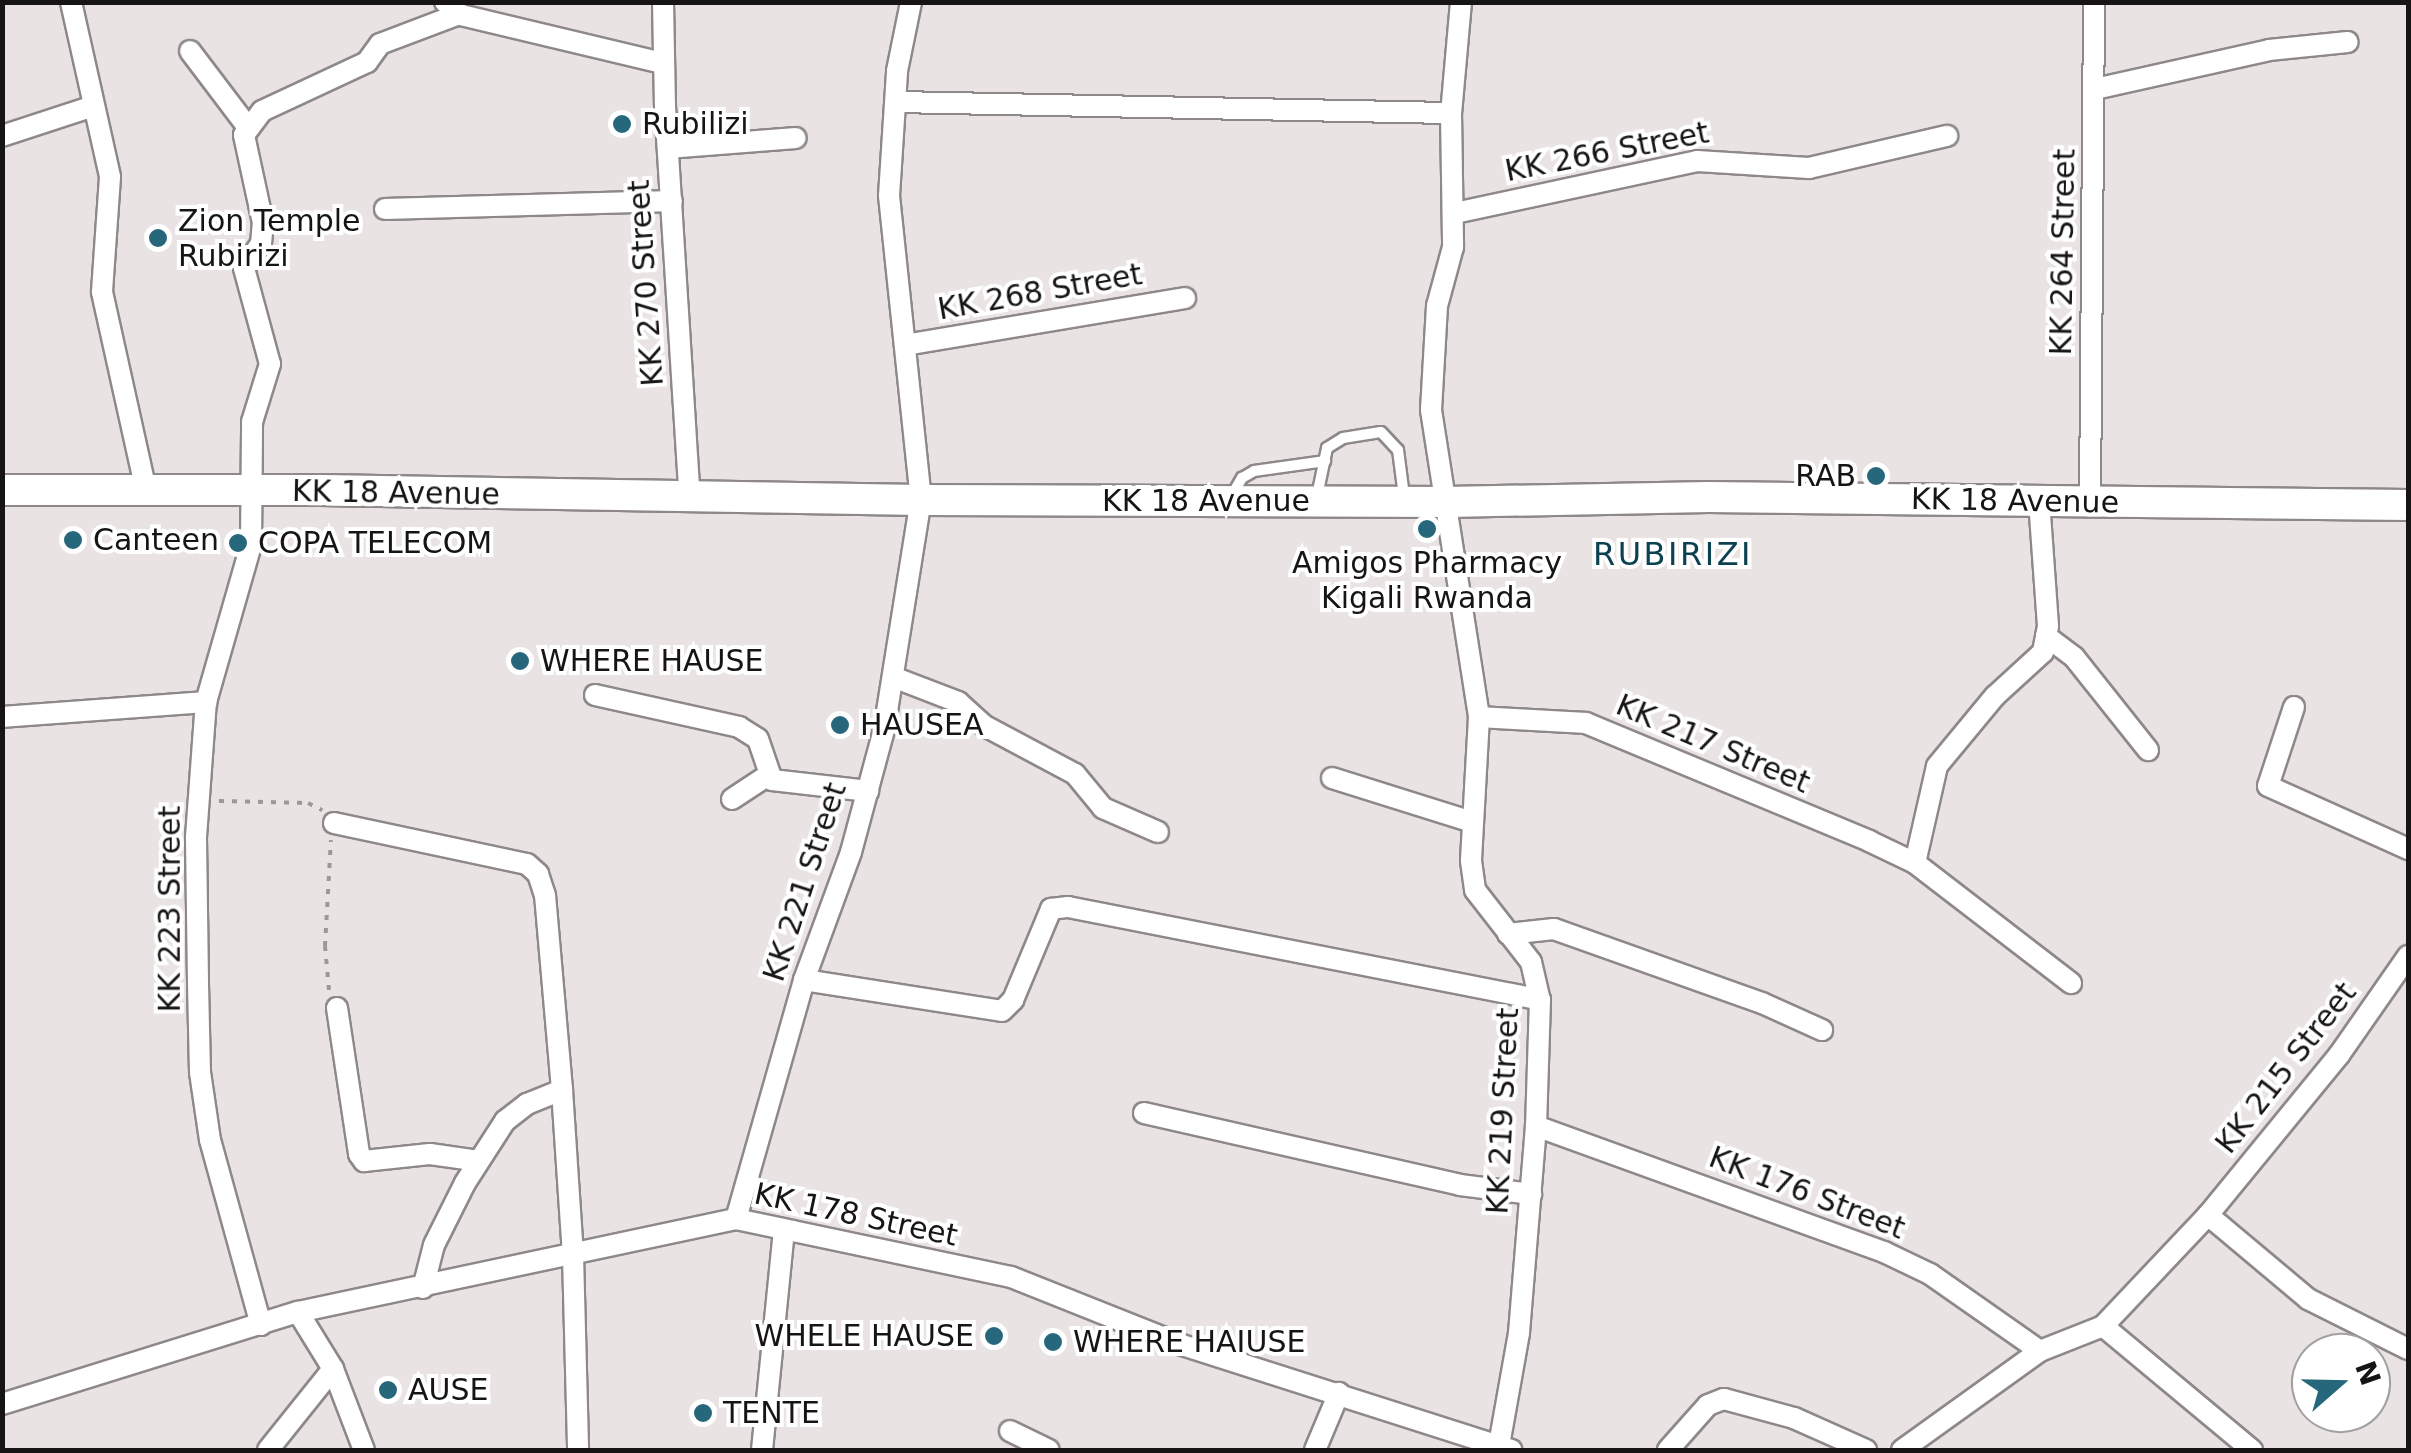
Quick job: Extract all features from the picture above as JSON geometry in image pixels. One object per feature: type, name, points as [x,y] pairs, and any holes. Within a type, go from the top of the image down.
[{"type":"main road","name":"KK 18 Avenue","points":[[2,490],[321,490],[921,500],[1447,502],[1710,497],[2408,505]]},
{"type":"street","points":[[71,2],[110,176],[102,292],[146,491]]},
{"type":"street","name":"KK 270 Street","points":[[663,2],[663,63],[690,498]]},
{"type":"street","name":"KK 268 Street","points":[[911,2],[896,71],[889,196],[921,500]]},
{"type":"street","points":[[1447,502],[1431,410],[1437,306],[1453,246],[1451,113],[1461,2]]},
{"type":"street","name":"KK 264 Street","points":[[2090,503],[2094,2]]},
{"type":"street","points":[[190,51],[247,126],[262,111],[367,62],[380,44],[452,8],[663,63]]},
{"type":"street","points":[[2094,89],[2269,50],[2348,42]]},
{"type":"street","points":[[896,102],[1451,113]]},
{"type":"street","points":[[2,136],[94,106]]},
{"type":"street","name":"KK 223 Street","points":[[247,126],[244,134],[262,223],[262,244],[244,268],[270,364],[252,422],[251,545],[206,702],[196,838],[200,1072],[210,1140],[262,1324]]},
{"type":"street","name":"KK 266 Street","points":[[1455,213],[1698,160],[1809,168],[1947,136]]},
{"type":"street","points":[[668,148],[796,138]]},
{"type":"street","points":[[386,209],[672,201]]},
{"type":"street","name":"KK 268 Street","points":[[905,345],[1186,298]]},
{"type":"street","name":"KK 221 Street","points":[[736,1219],[804,980],[841,884],[868,791],[893,677],[921,500]]},
{"type":"street","points":[[1915,863],[1937,766],[1995,696],[2043,652],[2046,636],[2039,500]]},
{"type":"street","name":"KK 219 Street","points":[[1447,502],[1479,718],[1472,822],[1475,890],[1532,962],[1540,1000],[1531,1194],[1505,1448]]},
{"type":"street","points":[[2046,636],[2074,657],[2148,750]]},
{"type":"street","points":[[893,677],[958,702],[986,726],[1075,774],[1104,808],[1158,832]]},
{"type":"street","points":[[595,695],[740,727],[758,739],[767,776],[772,780],[868,791]]},
{"type":"street","points":[[2,717],[206,702]]},
{"type":"street","points":[[2294,708],[2268,786],[2408,849]]},
{"type":"street","name":"KK 217 Street","points":[[1479,718],[1586,723],[1915,863],[2071,983]]},
{"type":"street","points":[[732,799],[767,776]]},
{"type":"street","points":[[1332,778],[1472,822]]},
{"type":"street","points":[[334,823],[528,864],[538,874],[546,894],[573,1255],[578,1450]]},
{"type":"street","points":[[804,980],[1002,1011],[1013,1000],[1051,909],[1068,907],[1540,1000]]},
{"type":"street","points":[[1508,934],[1554,930],[1744,996],[1822,1030]]},
{"type":"street","name":"KK 215 Street","points":[[1902,1450],[2040,1350],[2103,1326],[2208,1215],[2339,1055],[2408,956]]},
{"type":"street","points":[[337,1008],[358,1154],[364,1162],[430,1154],[479,1161]]},
{"type":"street","points":[[424,1288],[434,1245],[504,1121],[526,1104],[562,1090]]},
{"type":"street","points":[[1144,1113],[1460,1185],[1531,1194]]},
{"type":"street","name":"KK 176 Street","points":[[1536,1126],[1884,1252],[1930,1274],[2040,1350]]},
{"type":"street","points":[[2208,1215],[2308,1299],[2408,1349]]},
{"type":"street","name":"KK 178 Street","points":[[2,1404],[85,1375],[298,1312],[736,1219],[1011,1277],[1179,1344],[1505,1448]]},
{"type":"street","points":[[762,1450],[784,1231]]},
{"type":"street","points":[[298,1312],[332,1369],[364,1450]]},
{"type":"street","points":[[2103,1326],[2252,1450]]},
{"type":"street","points":[[268,1450],[332,1369]]},
{"type":"street","points":[[1315,1450],[1339,1393]]},
{"type":"street","points":[[1668,1450],[1708,1405],[1724,1399],[1794,1418],[1866,1450]]},
{"type":"street","points":[[1010,1431],[1049,1450]]},
{"type":"lane","points":[[1316,502],[1327,448],[1343,438],[1381,432],[1398,450],[1405,502]]},
{"type":"lane","points":[[1228,501],[1242,478],[1254,471],[1324,462]]},
{"type":"path","points":[[200,801],[314,804],[334,823],[325,946],[329,994],[337,1008]]},
{"type":"place","name":"Rubilizi","points":[[622,124]]},
{"type":"place","name":"Zion Temple Rubirizi","points":[[158,238]]},
{"type":"place","name":"RAB","points":[[1876,476]]},
{"type":"place","name":"Amigos Pharmacy Kigali Rwanda","points":[[1427,529]]},
{"type":"place","name":"Canteen","points":[[73,540]]},
{"type":"place","name":"COPA TELECOM","points":[[238,543]]},
{"type":"place","name":"WHERE HAUSE","points":[[520,661]]},
{"type":"place","name":"HAUSEA","points":[[840,725]]},
{"type":"place","name":"WHELE HAUSE","points":[[994,1336]]},
{"type":"place","name":"WHERE HAIUSE","points":[[1053,1342]]},
{"type":"place","name":"AUSE","points":[[388,1390]]},
{"type":"place","name":"TENTE","points":[[703,1413]]},
{"type":"district","name":"RUBIRIZI","points":[[1673,554]]}]
